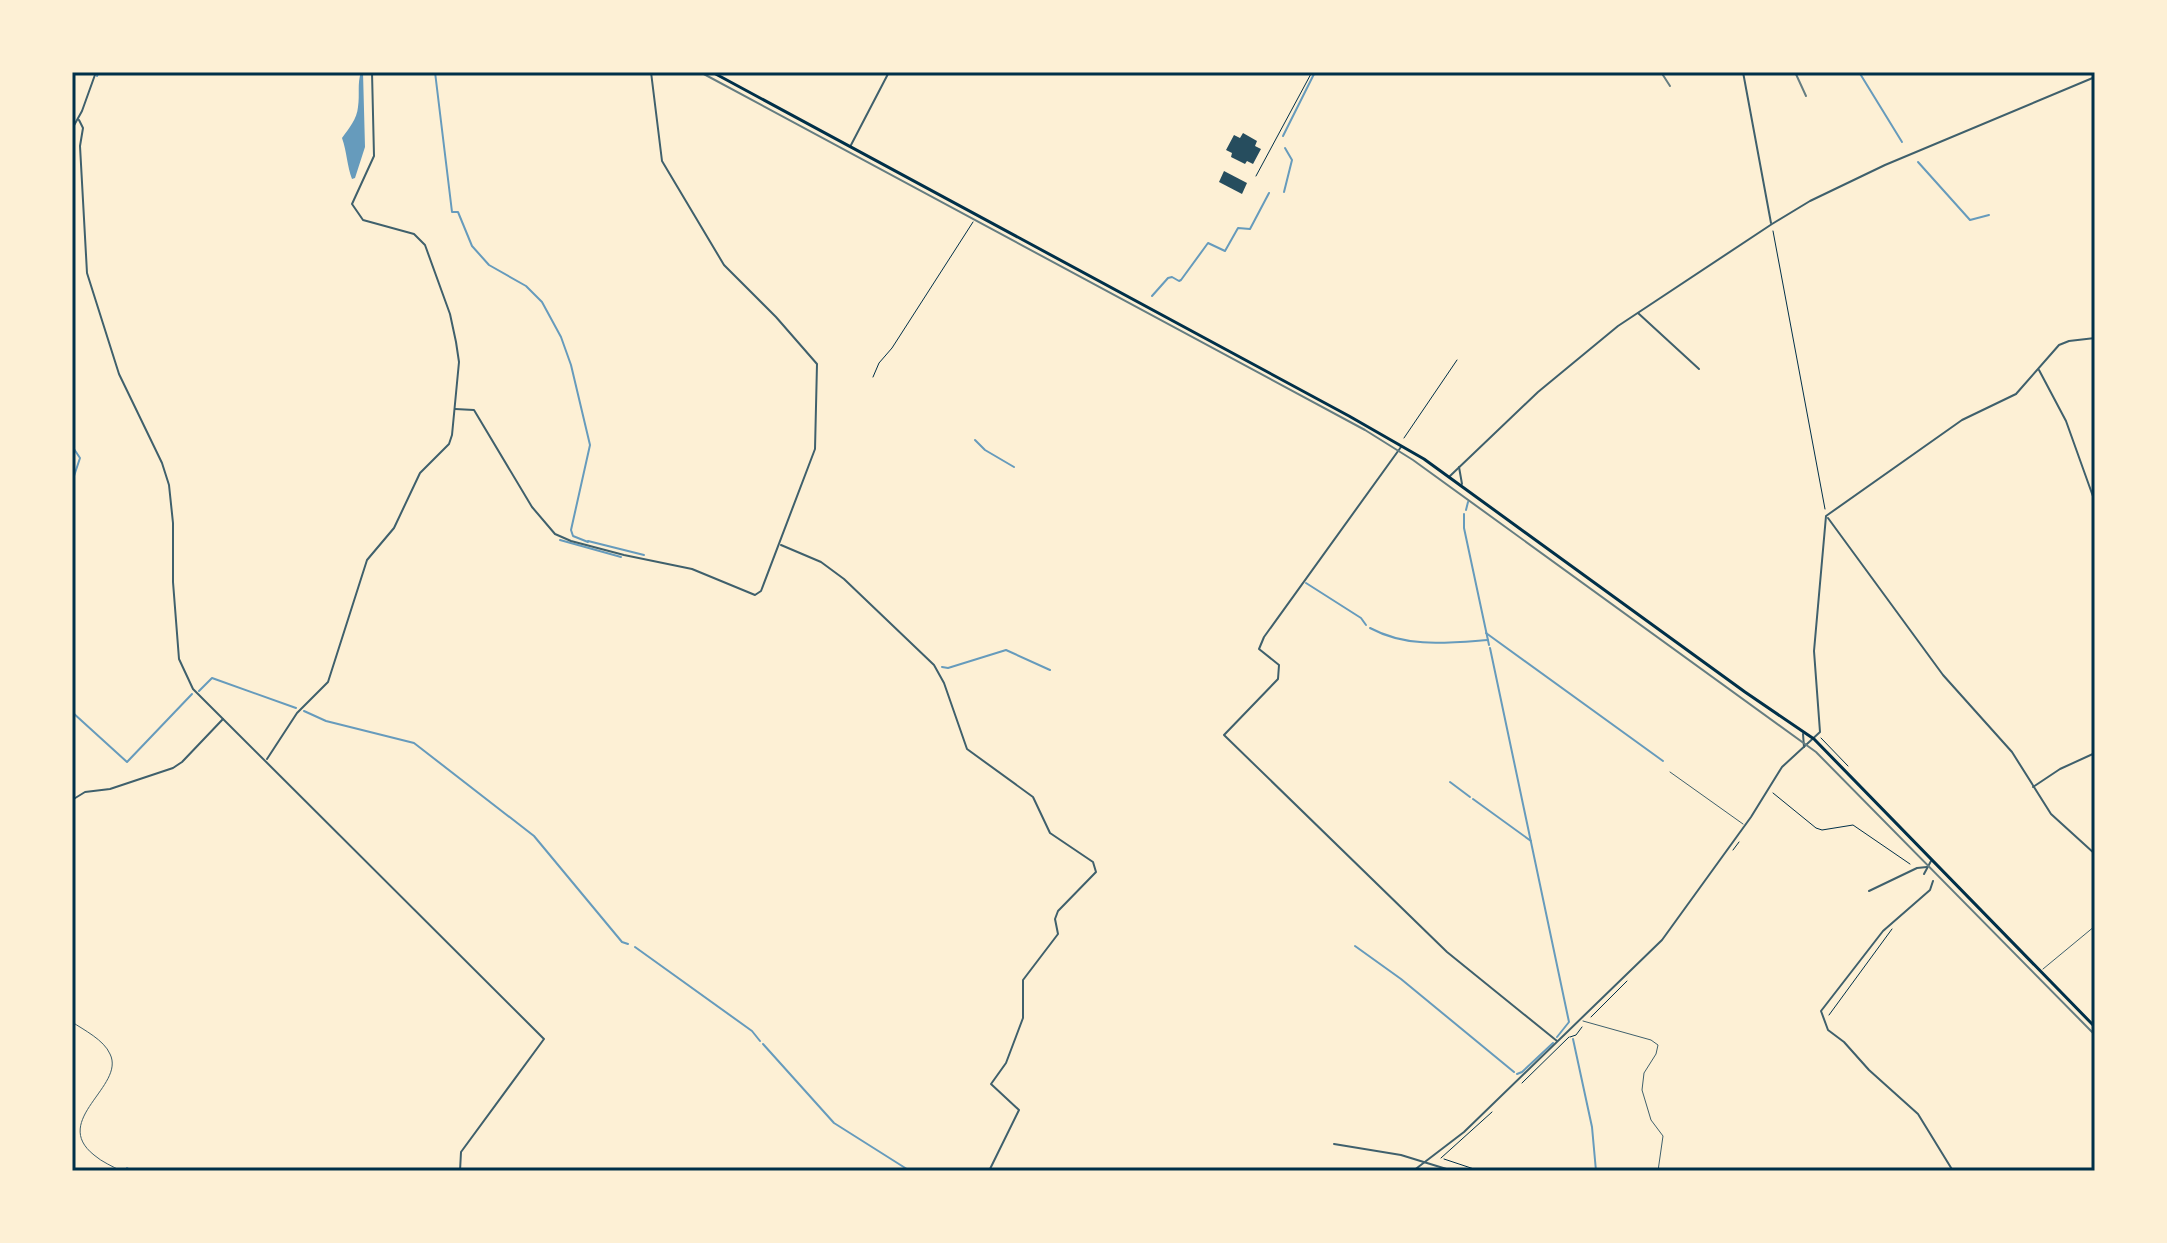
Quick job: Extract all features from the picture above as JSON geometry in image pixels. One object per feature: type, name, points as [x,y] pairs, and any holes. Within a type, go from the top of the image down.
[{"type":"main road","points":[[712,72],[1401,444],[1449,477],[1814,739],[2095,1027]]},
{"type":"street","points":[[72,129],[79,119],[96,72]]},
{"type":"street","points":[[266,760],[297,713],[328,682],[367,560],[394,528],[420,473],[449,444],[455,409],[459,362],[456,342],[450,314],[425,245],[414,234],[363,220],[352,204],[374,156],[372,72]]},
{"type":"street","points":[[455,409],[474,410],[548,529],[571,541],[692,569],[755,595],[761,591],[815,449],[817,364],[724,265],[662,161],[651,72]]},
{"type":"street","points":[[850,146],[889,72]]},
{"type":"street","points":[[1743,72],[1772,224]]},
{"type":"street","points":[[1449,477],[1559,373],[1637,312],[1772,224],[1810,201],[1885,165],[2095,77]]},
{"type":"street","points":[[79,119],[83,128],[81,162],[87,273],[119,374],[162,463],[169,485],[179,659],[193,689],[544,1039],[461,1152],[460,1171]]},
{"type":"street","points":[[1637,312],[1699,369]]},
{"type":"street","points":[[1413,1171],[1464,1132],[1662,940],[1745,825],[1782,767],[1814,739],[1822,727],[1814,651],[1826,516],[1962,420],[2016,394],[2064,342],[2095,338]]},
{"type":"street","points":[[2038,369],[2043,373],[2066,421],[2095,502]]},
{"type":"street","points":[[1401,444],[1264,637],[1259,649],[1279,665],[1278,679],[1224,735],[1447,952],[1558,1042]]},
{"type":"street","points":[[1459,466],[1463,487]]},
{"type":"street","points":[[1826,516],[1943,675],[2005,744],[2051,814],[2095,854]]},
{"type":"street","points":[[779,544],[821,562],[844,579],[934,665],[944,683],[967,749],[1033,797],[1050,833],[1093,862],[1096,872],[1058,911],[1055,919],[1058,934],[1023,980],[1023,1018],[1006,1063],[991,1084],[1019,1110],[989,1171]]},
{"type":"street","points":[[72,800],[85,792],[110,789],[174,768],[224,718]]},
{"type":"street","points":[[1801,729],[1804,748]]},
{"type":"street","points":[[2033,787],[2060,769],[2095,753]]},
{"type":"street","points":[[1924,874],[1932,861]]},
{"type":"street","points":[[1869,891],[1917,868],[1927,867]]},
{"type":"street","points":[[1933,881],[1930,890],[1883,931],[1821,1011],[1828,1030],[1918,1114],[1953,1171]]},
{"type":"street","points":[[1334,1144],[1453,1171]]},
{"type":"lane","points":[[1670,772],[1745,825]]},
{"type":"lane","points":[[2041,971],[2095,926]]},
{"type":"lane","points":[[1581,1019],[1651,1040],[1658,1045],[1644,1073],[1642,1090],[1651,1120],[1663,1136],[1658,1171]]},
{"type":"lane","points":[[72,1022],[94,1037],[111,1055],[109,1075],[81,1125],[87,1149],[121,1171]]},
{"type":"path","points":[[1256,176],[1312,72]]},
{"type":"path","points":[[873,377],[879,363],[892,348],[973,222]]},
{"type":"path","points":[[1772,224],[1826,516]]},
{"type":"path","points":[[1401,444],[1457,360]]},
{"type":"path","points":[[1441,1158],[1480,1171]]},
{"type":"water","points":[[361,72],[365,147],[355,178],[352,179],[342,138],[357,111]]},
{"type":"building","points":[[1243,133],[1257,141],[1255,146],[1261,149],[1253,164],[1247,161],[1245,164],[1231,157],[1232,153],[1226,150],[1234,135],[1240,138]]},
{"type":"building","points":[[1224,171],[1247,183],[1242,194],[1219,182]]},
{"type":"waterway","points":[[97,76],[99,72]]},
{"type":"waterway","points":[[435,72],[452,212],[458,212],[472,246],[489,265],[526,286],[542,302],[561,337],[571,365],[590,445],[571,530],[573,536],[588,542]]},
{"type":"waterway","points":[[1283,136],[1315,72]]},
{"type":"waterway","points":[[1859,72],[1902,142]]},
{"type":"waterway","points":[[1284,192],[1292,160],[1285,148]]},
{"type":"waterway","points":[[1918,162],[1970,220],[1989,215]]},
{"type":"waterway","points":[[1152,296],[1168,278],[1181,280],[1208,243],[1225,251],[1238,228],[1250,229],[1269,193]]},
{"type":"waterway","points":[[975,440],[985,450],[1014,467]]},
{"type":"waterway","points":[[72,446],[80,458],[72,482]]},
{"type":"waterway","points":[[1466,510],[1468,502]]},
{"type":"waterway","points":[[1464,514],[1464,528],[1489,645]]},
{"type":"waterway","points":[[560,540],[621,557]]},
{"type":"waterway","points":[[588,541],[644,555]]},
{"type":"waterway","points":[[1306,583],[1361,618],[1366,625]]},
{"type":"waterway","points":[[1370,628],[1398,639],[1413,641],[1488,640]]},
{"type":"waterway","points":[[1486,633],[1663,761]]},
{"type":"waterway","points":[[1490,648],[1569,1022],[1557,1037]]},
{"type":"waterway","points":[[942,667],[948,668],[1006,650],[1050,670]]},
{"type":"waterway","points":[[199,691],[212,678],[296,708]]},
{"type":"waterway","points":[[72,712],[127,762],[192,694]]},
{"type":"waterway","points":[[304,711],[326,721],[414,743],[534,836],[622,942],[628,944]]},
{"type":"waterway","points":[[1450,782],[1470,797]]},
{"type":"waterway","points":[[1473,799],[1531,841]]},
{"type":"waterway","points":[[1355,946],[1401,979],[1514,1072]]},
{"type":"waterway","points":[[635,947],[752,1031],[760,1041]]},
{"type":"waterway","points":[[1573,1039],[1592,1127],[1596,1171]]},
{"type":"waterway","points":[[1517,1074],[1553,1043]]},
{"type":"waterway","points":[[763,1044],[834,1123],[910,1171]]},
{"type":"waterway","points":[[127,1168],[132,1171]]},
{"type":"railway","points":[[700,72],[1365,430],[1413,460],[1816,752],[2095,1035]]},
{"type":"railway","points":[[1661,72],[1670,86]]},
{"type":"railway","points":[[1795,72],[1806,96]]}]
